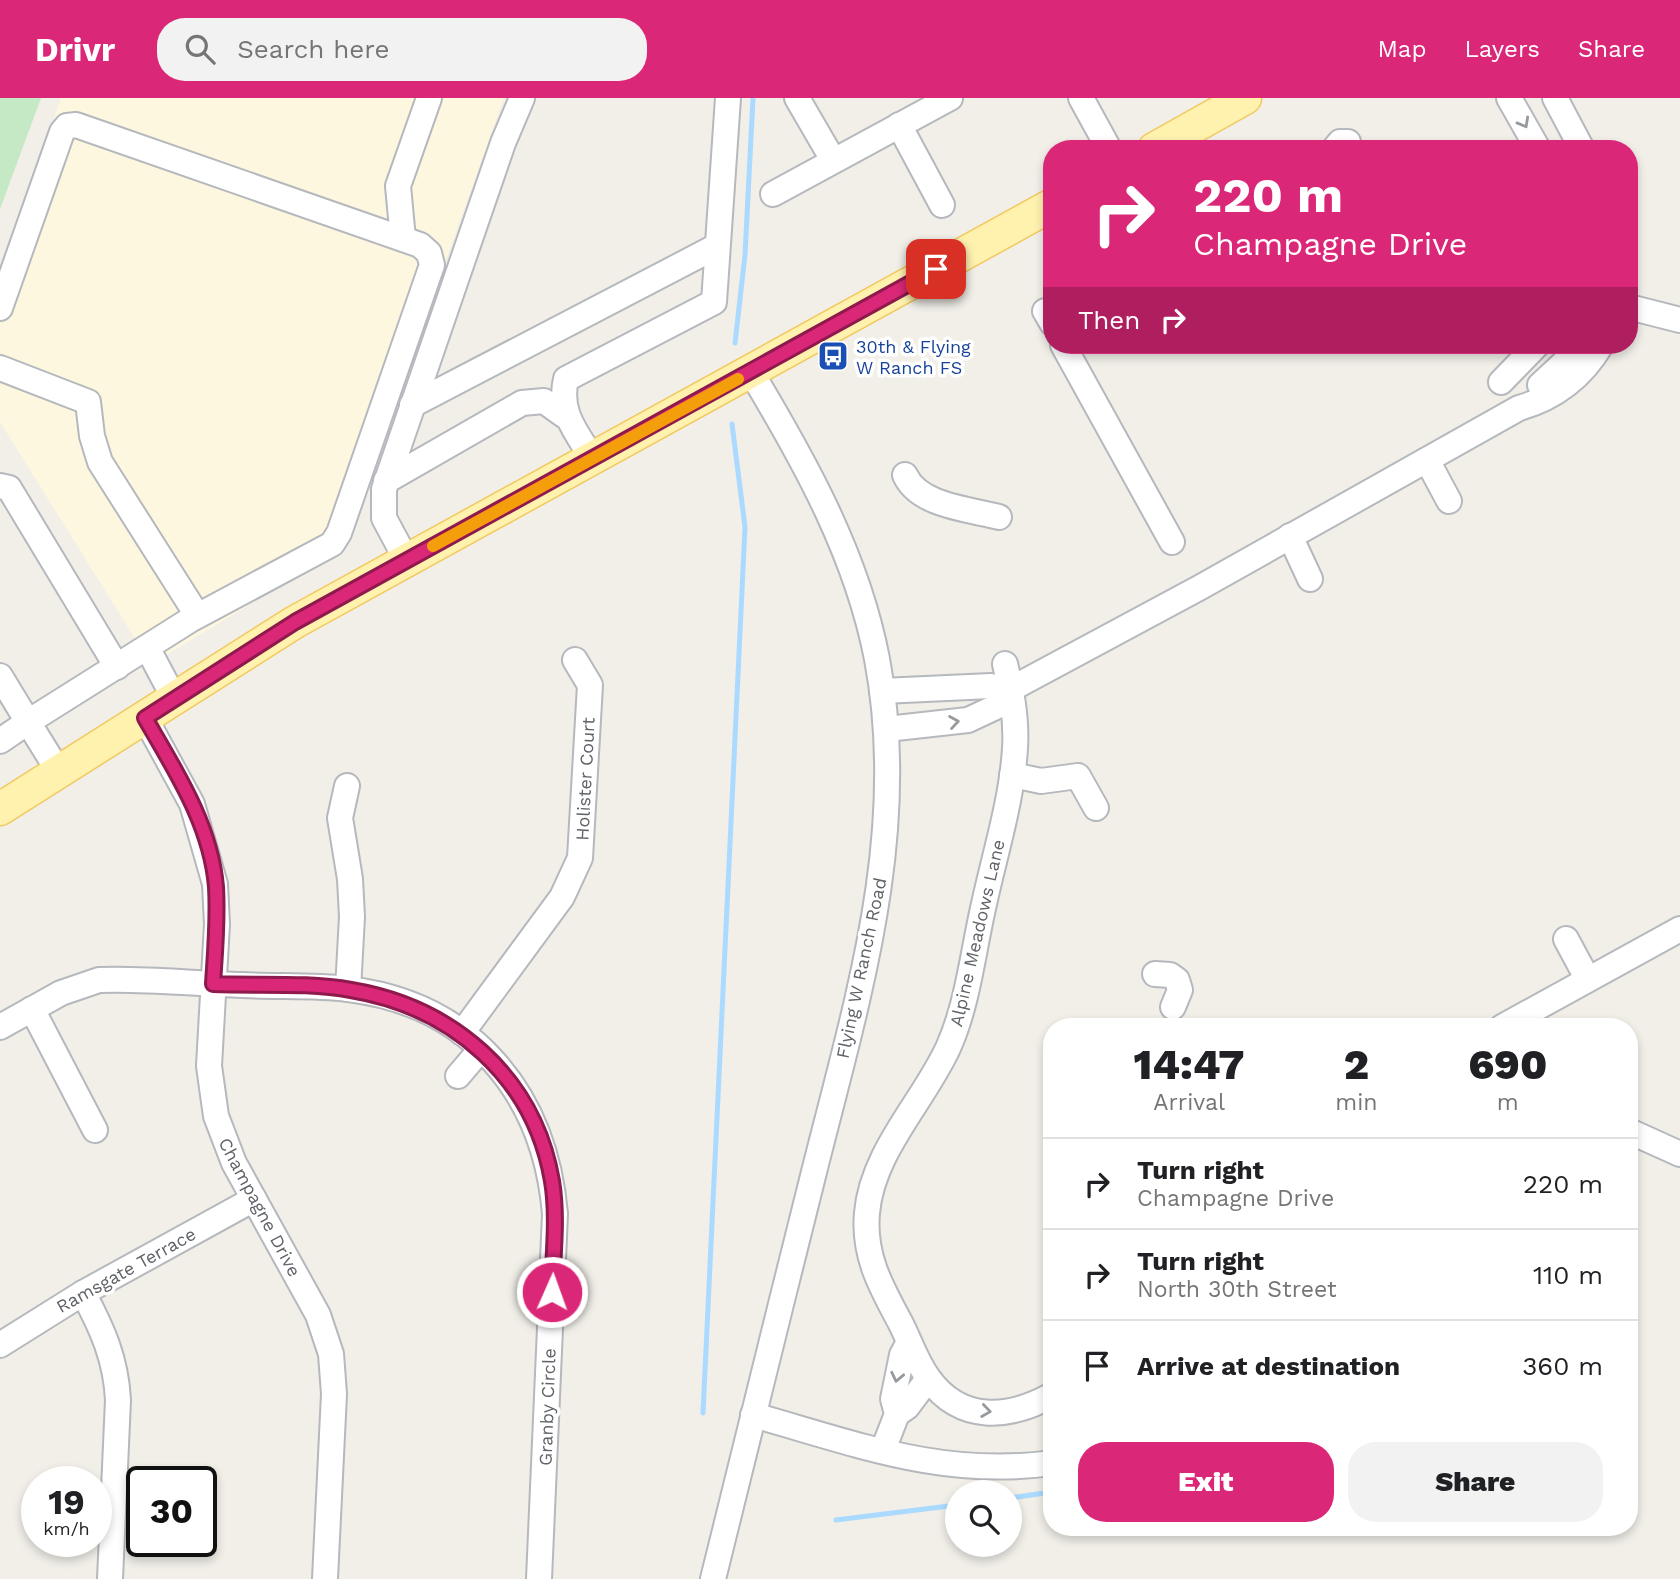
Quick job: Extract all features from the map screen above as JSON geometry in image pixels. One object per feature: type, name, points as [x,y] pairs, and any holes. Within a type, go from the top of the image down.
[{"type":"main road","points":[[1170,140],[1245,98]]},
{"type":"main road","points":[[0,809],[295,622],[1043,210]]},
{"type":"street","points":[[403,239],[398,186],[429,98]]},
{"type":"street","points":[[407,561],[384,518],[382,505],[386,481],[503,143],[522,98]]},
{"type":"street","points":[[565,416],[562,394],[566,379],[713,302],[728,98]]},
{"type":"street","points":[[797,98],[833,160]]},
{"type":"street","points":[[773,194],[950,98]]},
{"type":"street","points":[[1081,98],[1104,140]]},
{"type":"street","points":[[1509,98],[1533,140]]},
{"type":"street","points":[[1555,98],[1577,140]]},
{"type":"street","points":[[0,308],[62,132],[68,126],[76,124],[420,245],[429,253],[432,264],[339,533],[332,544],[197,615],[148,649],[0,741]]},
{"type":"street","points":[[899,125],[942,205]]},
{"type":"street","points":[[412,405],[717,246]]},
{"type":"street","points":[[1638,309],[1680,320]]},
{"type":"street","points":[[1068,354],[1172,542]]},
{"type":"street","points":[[1502,382],[1528,354]]},
{"type":"street","points":[[1519,408],[1532,391],[1550,379],[1571,354]]},
{"type":"street","points":[[887,729],[968,720],[998,706],[1011,689],[1519,408],[1553,395],[1595,354]]},
{"type":"street","points":[[0,368],[88,402],[92,436],[100,462],[197,615]]},
{"type":"street","name":"Flying W Ranch Road","points":[[713,1579],[873,922],[889,807],[887,729],[865,609],[845,550],[823,501],[751,372]]},
{"type":"street","points":[[386,481],[522,403],[544,401],[565,416],[593,458]]},
{"type":"street","points":[[1427,460],[1449,501]]},
{"type":"street","points":[[905,475],[910,488],[924,496],[999,517]]},
{"type":"street","points":[[0,486],[9,488],[117,667]]},
{"type":"street","points":[[1290,536],[1310,579]]},
{"type":"street","points":[[148,649],[174,698]]},
{"type":"street","name":"Holister Court","points":[[462,1032],[562,897],[580,858],[590,685],[575,660]]},
{"type":"street","name":"Alpine Meadows Lane","points":[[928,1379],[872,1267],[866,1216],[869,1191],[877,1169],[938,1068],[957,1028],[1012,775],[1015,736],[1011,689],[1004,664]]},
{"type":"street","points":[[0,676],[59,772]]},
{"type":"street","points":[[882,691],[991,686],[1011,689]]},
{"type":"street","name":"Champagne Drive","points":[[145,718],[192,804],[215,884],[217,924],[211,1092],[223,1137],[318,1315],[331,1354],[334,1394],[325,1579]]},
{"type":"street","points":[[1012,775],[1041,781],[1078,776],[1096,808]]},
{"type":"street","points":[[347,786],[340,818],[350,879],[352,917],[348,989]]},
{"type":"street","points":[[1518,1018],[1680,929]]},
{"type":"street","points":[[1566,939],[1587,978]]},
{"type":"street","points":[[1155,974],[1170,975],[1177,980],[1180,990],[1173,1007]]},
{"type":"street","name":"Granby Circle","points":[[0,1027],[61,993],[99,981],[348,989],[407,1003],[462,1032],[499,1067],[529,1114],[542,1141],[552,1181],[555,1214],[540,1579]]},
{"type":"street","points":[[32,1009],[95,1130]]},
{"type":"street","points":[[458,1076],[481,1049]]},
{"type":"street","points":[[1638,1135],[1680,1154]]},
{"type":"street","name":"Ramsgate Terrace","points":[[0,1345],[83,1293],[254,1199]]},
{"type":"street","points":[[83,1293],[103,1332],[117,1374],[110,1579]]},
{"type":"street","points":[[884,1450],[897,1414],[893,1399],[902,1355],[909,1342]]},
{"type":"street","points":[[897,1414],[907,1407],[928,1379],[959,1405],[979,1411],[1011,1413],[1043,1399]]},
{"type":"street","points":[[752,1415],[884,1450],[910,1460],[978,1469],[1043,1465]]},
{"type":"shaded area","points":[[61,98],[504,98],[342,549],[151,664],[0,422],[0,280]]},
{"type":"green space","points":[[0,98],[41,98],[0,209]]},
{"type":"waterway","points":[[735,343],[745,255],[753,98]]},
{"type":"waterway","points":[[703,1413],[745,527],[732,424]]},
{"type":"waterway","points":[[1022,1496],[1043,1493]]},
{"type":"waterway","points":[[836,1520],[945,1506]]},
{"type":"slow traffic","points":[[433,546],[738,379]]},
{"type":"place","name":"30th & Flying W Ranch FS","points":[[833,356]]},
{"type":"route","points":[[552,1292],[555,1214],[552,1181],[542,1141],[515,1091],[499,1067],[481,1049],[462,1032],[430,1013],[382,996],[348,989],[213,984],[217,924],[215,884],[209,856],[192,804],[145,718],[295,622],[936,269]]}]
